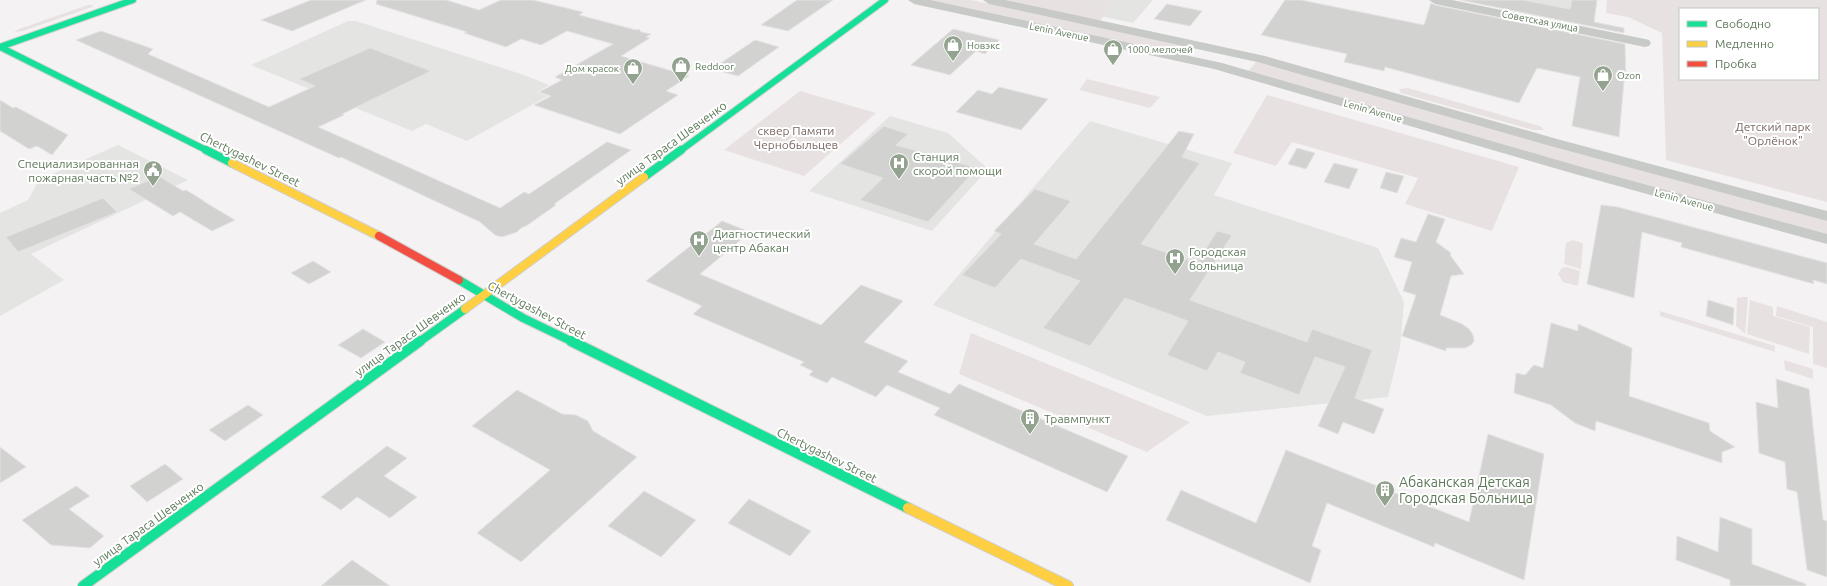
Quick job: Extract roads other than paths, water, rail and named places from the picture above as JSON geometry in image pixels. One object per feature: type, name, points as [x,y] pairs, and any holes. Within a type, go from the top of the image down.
[{"type":"street","points":[[0,47],[133,0]]},
{"type":"street","name":"улица Тараса Шевченко","points":[[83,586],[885,0]]},
{"type":"street","name":"Lenin Avenue","points":[[914,0],[1217,66],[1580,171],[1827,239]]},
{"type":"street","name":"Lenin Avenue","points":[[989,0],[1228,52],[1694,181],[1827,216]]},
{"type":"street","name":"Советская улица","points":[[1435,0],[1645,43]]},
{"type":"street","name":"Chertygashev Street","points":[[0,47],[414,254],[523,318],[1068,586]]},
{"type":"street","points":[[1217,66],[1228,52]]},
{"type":"place","name":"Новэкс","points":[[953,62]]},
{"type":"place","name":"1000 мелочей","points":[[1113,66]]},
{"type":"place","name":"Reddoor","points":[[681,83]]},
{"type":"place","name":"Дом красок","points":[[633,85]]},
{"type":"place","name":"Ozon","points":[[1603,92]]},
{"type":"place","name":"Станция скорой помощи","points":[[899,180]]},
{"type":"place","name":"Специализированная пожарная часть №2","points":[[153,187]]},
{"type":"place","name":"Диагностический центр Абакан","points":[[699,257]]},
{"type":"place","name":"Городская больница","points":[[1175,275]]},
{"type":"place","name":"Травмпункт","points":[[1030,435]]},
{"type":"place","name":"Абаканская Детская Городская Больница","points":[[1385,507]]},
{"type":"park label","name":"Детский парк \"Орлёнок\"","points":[[1773,133]]},
{"type":"park label","name":"сквер Памяти Чернобыльцев","points":[[796,137]]}]
